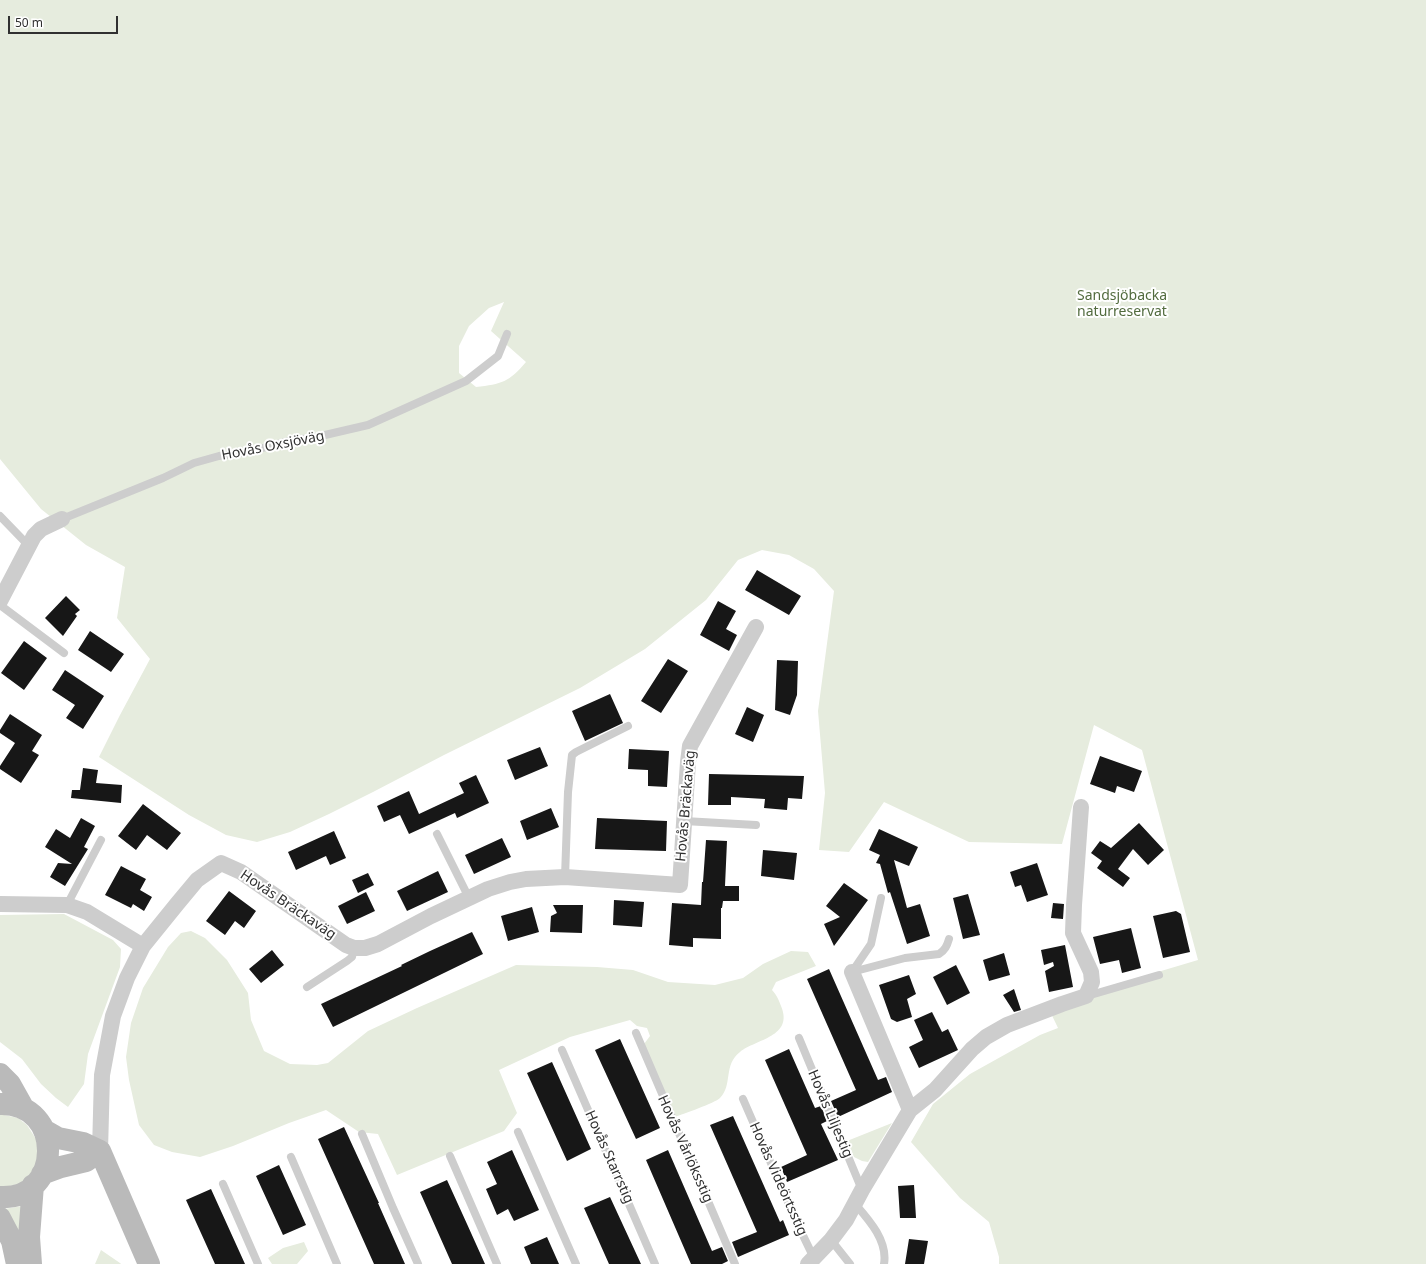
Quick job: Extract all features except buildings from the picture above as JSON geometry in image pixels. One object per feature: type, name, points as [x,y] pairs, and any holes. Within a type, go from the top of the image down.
[{"type":"street","name":"Hovås Oxsjöväg","points":[[0,601],[34,536],[41,529],[62,519]]},
{"type":"street","name":"Hovås Bräckaväg","points":[[143,946],[197,880],[221,863],[241,872],[346,945],[354,948],[365,948],[378,944],[431,916],[493,887],[510,882],[541,877],[564,877],[680,885],[690,746],[756,628]]},
{"type":"street","points":[[811,1261],[831,1240],[846,1220],[862,1190],[910,1110],[934,1090],[972,1049],[986,1037],[1007,1024],[1086,996],[1092,982],[1090,972],[1073,933],[1081,807]]},
{"type":"street","points":[[0,904],[67,905],[87,912],[143,946],[127,978],[113,1016],[102,1075],[100,1151],[149,1264]]},
{"type":"street","points":[[852,972],[910,1110]]},
{"type":"street","points":[[0,1074],[10,1084],[24,1109]]},
{"type":"street","points":[[0,1104],[24,1109],[36,1118],[44,1130],[49,1147],[48,1157],[38,1180],[29,1237],[31,1264]]},
{"type":"street","points":[[44,1130],[58,1138],[83,1143],[100,1151]]},
{"type":"street","points":[[0,1197],[19,1194],[38,1180],[61,1167],[86,1161],[100,1151]]},
{"type":"street","points":[[0,1218],[12,1241],[17,1264]]},
{"type":"lane","name":"Hovås Oxsjöväg","points":[[62,519],[163,478],[194,463],[219,456],[248,452],[292,440],[312,438],[368,425],[466,381],[498,356],[507,334]]},
{"type":"lane","points":[[0,516],[29,546]]},
{"type":"lane","points":[[0,605],[64,653]]},
{"type":"lane","points":[[564,877],[568,792],[572,755],[628,726]]},
{"type":"lane","points":[[684,821],[756,825]]},
{"type":"lane","points":[[438,834],[470,898]]},
{"type":"lane","points":[[67,905],[101,840]]},
{"type":"lane","points":[[852,972],[871,944],[881,898]]},
{"type":"lane","points":[[852,972],[885,962],[939,954],[947,946],[949,939]]},
{"type":"lane","points":[[308,988],[352,957],[354,948]]},
{"type":"lane","points":[[1086,996],[1159,975]]},
{"type":"lane","name":"Hovås Vårlöksstig","points":[[636,1033],[735,1264]]},
{"type":"lane","name":"Hovås Liljestig","points":[[798,1038],[862,1190]]},
{"type":"lane","name":"Hovås Starrstig","points":[[562,1050],[655,1264]]},
{"type":"lane","name":"Hovås Videörtsstig","points":[[743,1099],[800,1229],[811,1261]]},
{"type":"lane","points":[[518,1132],[576,1264]]},
{"type":"lane","points":[[362,1134],[418,1264]]},
{"type":"lane","points":[[450,1156],[497,1264]]},
{"type":"lane","points":[[291,1157],[337,1264]]},
{"type":"lane","points":[[223,1184],[258,1264]]},
{"type":"lane","points":[[855,1204],[866,1216],[876,1231],[884,1248],[884,1264]]},
{"type":"lane","points":[[831,1240],[850,1264]]},
{"type":"green space","name":"Sandsjöbacka naturreservat","points":[[0,0],[1426,0],[1426,1264],[999,1264],[999,1257],[989,1222],[960,1198],[911,1142],[933,1104],[970,1074],[1040,1035],[1058,1028],[1047,1005],[1198,960],[1142,750],[1094,725],[1062,844],[969,842],[884,802],[849,852],[819,850],[825,793],[818,711],[834,591],[814,569],[789,555],[762,550],[738,560],[706,600],[645,649],[580,688],[329,814],[290,832],[257,842],[226,835],[189,815],[99,757],[150,659],[117,618],[125,567],[86,545],[41,509],[0,459]],"holes":[[[504,302],[491,331],[526,362],[510,378],[492,385],[476,387],[459,373],[459,346],[469,326],[489,308]]]},
{"type":"green space","points":[[64,914],[113,940],[121,949],[120,967],[88,1054],[84,1084],[68,1107],[41,1084],[22,1059],[0,1042],[0,915]]},
{"type":"green space","points":[[191,931],[205,938],[227,960],[248,993],[251,1020],[264,1051],[290,1064],[317,1065],[328,1063],[368,1031],[516,965],[597,967],[633,970],[668,982],[715,985],[743,978],[763,964],[791,951],[808,952],[816,966],[776,982],[772,990],[777,996],[784,1016],[782,1024],[778,1031],[771,1036],[740,1052],[735,1057],[730,1069],[724,1093],[720,1098],[712,1103],[675,1117],[644,1044],[650,1036],[647,1028],[637,1026],[630,1020],[570,1037],[499,1070],[517,1113],[504,1131],[397,1175],[378,1134],[359,1132],[326,1110],[289,1123],[233,1146],[200,1157],[172,1152],[154,1145],[139,1125],[129,1080],[126,1057],[131,1023],[143,988],[168,947],[181,933]]},
{"type":"green space","points":[[0,1114],[18,1118],[27,1125],[36,1139],[40,1155],[28,1181],[0,1189]]},
{"type":"green space","points":[[892,1123],[868,1162],[854,1157],[847,1141]]},
{"type":"green space","points":[[22,1206],[22,1229],[16,1230],[4,1209]]},
{"type":"green space","points":[[304,1242],[308,1251],[297,1264],[272,1264],[268,1258],[283,1248]]},
{"type":"green space","points":[[101,1250],[120,1263],[121,1264],[95,1264]]}]
